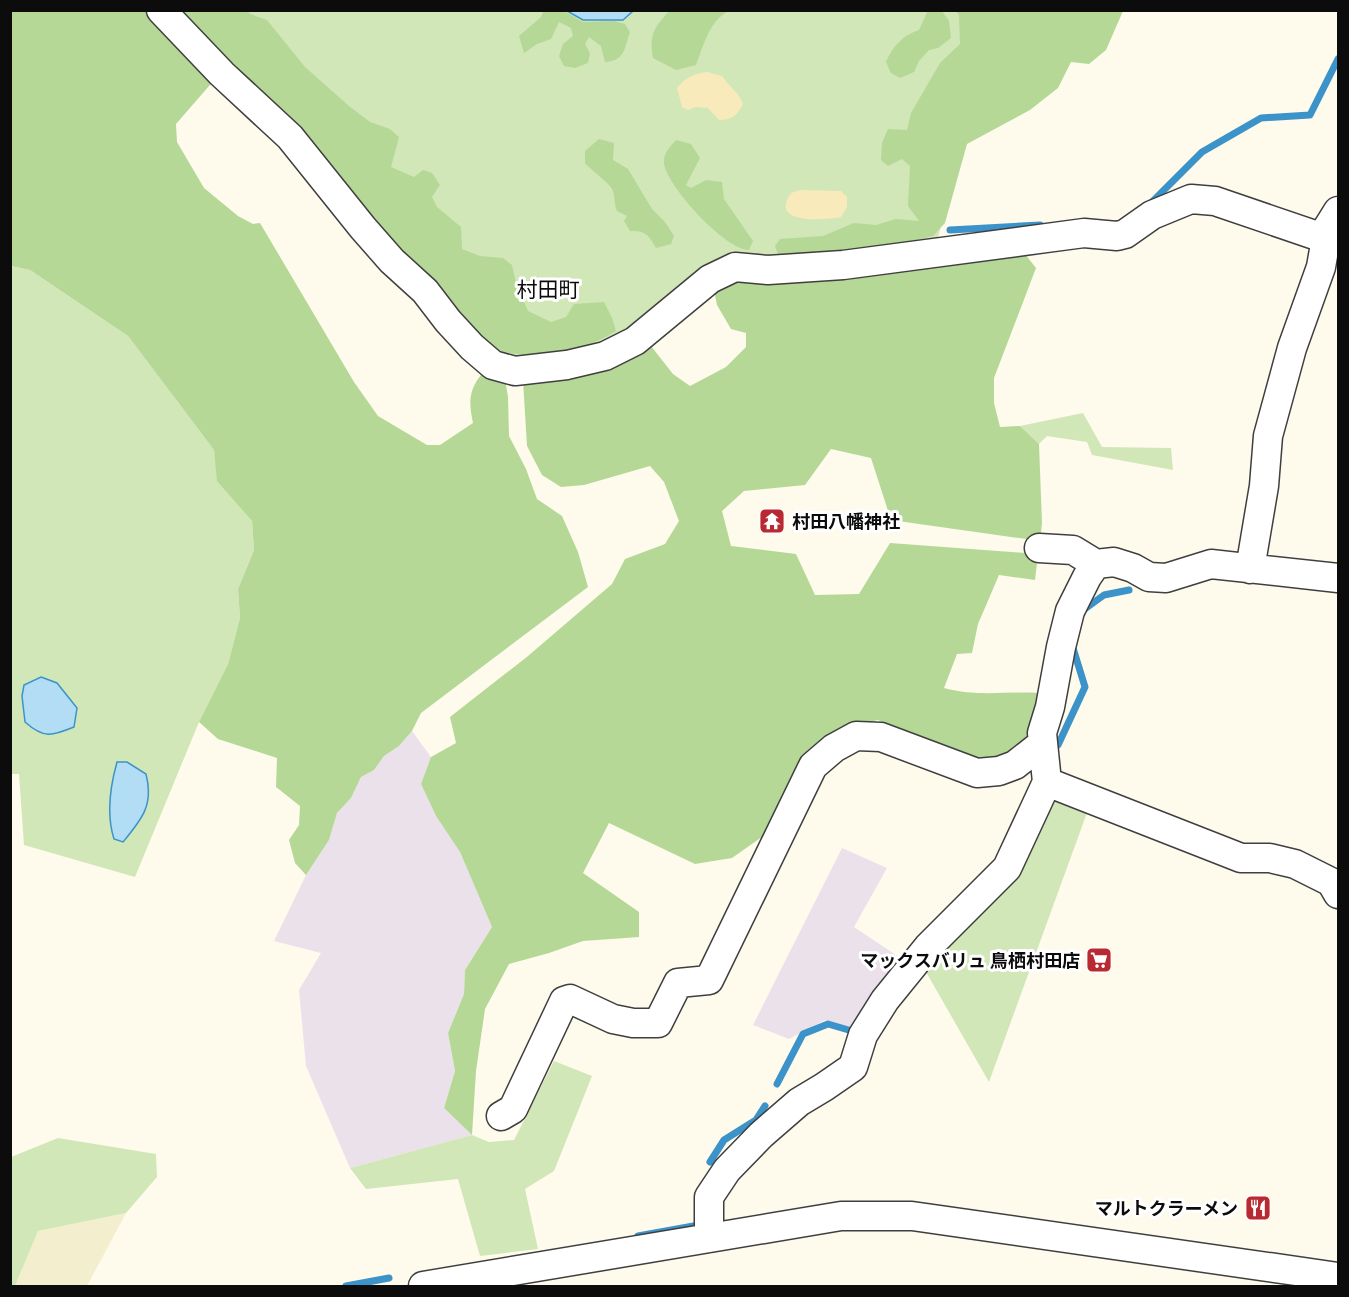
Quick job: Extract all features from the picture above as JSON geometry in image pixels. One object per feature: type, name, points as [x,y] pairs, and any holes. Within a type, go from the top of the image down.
[{"type":"street","points":[[160,10],[222,74],[290,137],[363,228],[392,261],[426,291],[448,321],[472,346],[493,365],[515,371],[567,365],[605,356],[635,341],[710,279],[735,267],[768,270],[843,265],[1074,234],[1117,236],[1125,234],[1152,215],[1191,199],[1215,201],[1332,240]]},
{"type":"street","points":[[1250,568],[1264,486],[1268,436],[1292,348],[1332,240],[1328,226],[1338,211]]},
{"type":"street","points":[[1040,548],[1073,550],[1096,564],[1114,562],[1133,568],[1149,577],[1166,578],[1211,564],[1338,578]]},
{"type":"street","points":[[709,1238],[709,1197],[727,1170],[761,1135],[799,1102],[853,1066],[863,1035],[885,1000],[928,947],[1007,867],[1047,782],[1042,733],[1070,611],[1096,564]]},
{"type":"street","points":[[501,1116],[513,1109],[564,1001],[570,999],[613,1019],[633,1023],[658,1023],[678,983],[709,980],[813,766],[834,748],[856,736],[880,736],[977,773],[999,771],[1015,765],[1043,743]]},
{"type":"street","points":[[1047,782],[1241,858],[1270,858],[1294,864],[1331,882],[1338,894]]},
{"type":"street","points":[[423,1287],[457,1284],[841,1216],[912,1216],[1338,1277]]},
{"type":"shaded area","points":[[412,731],[431,757],[421,784],[436,816],[460,852],[492,927],[465,970],[464,994],[448,1033],[455,1071],[444,1108],[472,1135],[350,1168],[306,1066],[299,990],[321,953],[274,941],[306,875],[329,840],[337,813],[351,798],[361,777],[374,770],[384,756],[399,746]]},
{"type":"shaded area","points":[[842,848],[887,868],[854,927],[905,961],[857,1031],[825,1020],[789,1039],[753,1025]]},
{"type":"shaded area","points":[[126,1213],[87,1286],[15,1286],[38,1231]]},
{"type":"green space","points":[[544,10],[564,11],[583,22],[614,21],[625,24],[630,32],[623,53],[612,61],[605,62],[601,46],[589,37],[585,44],[590,53],[588,63],[575,68],[564,66],[559,56],[563,44],[573,36],[571,28],[559,22],[551,39],[537,44],[524,53],[519,36],[541,17]]},
{"type":"green space","points":[[928,10],[942,11],[949,21],[951,38],[938,48],[929,50],[919,61],[914,72],[900,78],[891,73],[886,62],[891,51],[899,42],[919,30]]},
{"type":"green space","points":[[11,11],[248,11],[250,14],[267,20],[305,67],[349,106],[370,122],[390,129],[399,137],[391,167],[414,177],[423,170],[432,173],[440,185],[432,197],[437,207],[461,227],[462,249],[480,256],[503,258],[512,265],[516,283],[528,311],[551,322],[566,317],[574,304],[604,302],[612,318],[616,331],[590,344],[571,350],[526,355],[496,349],[478,339],[408,257],[387,242],[216,78],[176,124],[177,142],[204,188],[238,216],[253,224],[260,223],[354,382],[378,416],[427,445],[440,445],[473,423],[472,392],[481,375],[505,379],[509,436],[526,469],[537,499],[562,516],[578,552],[588,587],[421,713],[412,731],[399,746],[384,756],[374,770],[361,777],[351,798],[337,813],[329,840],[306,875],[295,863],[289,840],[299,825],[300,806],[276,787],[277,758],[218,739],[199,722],[228,664],[240,618],[238,589],[254,550],[252,521],[217,481],[214,450],[128,336],[30,270],[11,266]]},
{"type":"green space","points":[[172,11],[1088,11],[965,140],[937,241],[812,258],[780,256],[617,338],[554,360],[499,357]]},
{"type":"green space","points":[[669,11],[729,11],[722,15],[712,27],[696,65],[676,70],[653,58],[652,37]]},
{"type":"green space","points":[[956,11],[1123,11],[1106,50],[1089,64],[1071,62],[1058,88],[1030,110],[967,144],[945,223],[933,236],[814,257],[788,253],[778,254],[775,246],[780,239],[823,236],[854,223],[876,225],[896,219],[919,221],[908,206],[910,166],[902,159],[888,166],[881,160],[882,143],[888,129],[907,130],[911,113],[940,63],[960,44],[959,15]]},
{"type":"green space","points":[[599,139],[614,143],[613,160],[628,169],[652,209],[665,222],[674,236],[671,244],[656,248],[646,234],[630,231],[624,221],[627,216],[617,211],[612,188],[585,163],[585,151]]},
{"type":"green space","points":[[676,140],[691,144],[700,158],[686,185],[691,188],[706,180],[722,182],[724,199],[753,241],[749,250],[726,240],[713,229],[699,216],[676,187],[668,174],[664,160],[667,150]]},
{"type":"green space","points":[[1025,254],[1036,268],[994,378],[994,403],[1000,427],[1020,426],[1039,444],[1042,523],[1040,541],[891,520],[871,458],[831,449],[805,485],[744,491],[722,511],[731,546],[796,554],[815,595],[859,594],[890,543],[1038,554],[1035,580],[999,575],[978,624],[972,653],[957,654],[944,688],[980,693],[1040,693],[1042,706],[1026,744],[1001,757],[976,762],[930,745],[878,720],[842,728],[772,830],[732,858],[695,864],[609,823],[583,873],[639,912],[639,937],[583,941],[509,964],[485,1009],[476,1071],[472,1135],[444,1108],[455,1071],[448,1033],[464,994],[465,970],[492,927],[460,852],[436,816],[421,784],[431,757],[456,743],[450,717],[528,656],[612,584],[625,559],[665,544],[679,521],[664,482],[650,466],[584,485],[561,487],[542,475],[527,446],[523,381],[651,346],[673,374],[690,386],[726,367],[746,347],[746,333],[731,329],[717,305],[714,290],[742,280]]},
{"type":"green space","points":[[10,266],[30,270],[128,336],[214,450],[218,481],[252,521],[254,550],[238,589],[240,618],[228,664],[199,722],[135,877],[24,845],[19,774],[10,774]]},
{"type":"green space","points":[[1083,413],[1102,447],[1171,448],[1173,470],[1092,455],[1087,442],[1047,436],[1039,444],[1020,426]]},
{"type":"green space","points":[[1050,797],[1088,810],[989,1082],[922,965]]},
{"type":"green space","points":[[554,1061],[592,1076],[554,1171],[525,1189],[538,1249],[480,1256],[458,1179],[366,1189],[350,1168],[472,1135],[489,1142],[514,1140]]},
{"type":"green space","points":[[58,1138],[156,1154],[157,1177],[126,1213],[38,1231],[15,1286],[11,1286],[11,1157]]},
{"type":"sand","points":[[707,72],[722,76],[741,100],[743,104],[734,116],[719,120],[708,108],[696,107],[688,110],[682,107],[677,88],[690,77]]},
{"type":"sand","points":[[800,190],[841,191],[847,197],[847,207],[841,217],[812,219],[792,215],[787,211],[786,203],[791,193]]},
{"type":"water","points":[[567,11],[633,11],[623,20],[583,20]]},
{"type":"water","points":[[41,677],[57,683],[77,708],[74,727],[48,734],[38,731],[25,722],[22,696],[24,685]]},
{"type":"water","points":[[117,762],[127,762],[146,774],[148,785],[145,811],[123,842],[114,839],[110,820],[112,781]]},
{"type":"waterway","points":[[1152,202],[1202,152],[1261,118],[1310,115],[1338,59]]},
{"type":"waterway","points":[[950,230],[1040,225]]},
{"type":"waterway","points":[[1082,611],[1104,595],[1129,590]]},
{"type":"waterway","points":[[1058,745],[1085,687],[1073,648]]},
{"type":"waterway","points":[[777,1084],[803,1034],[828,1024],[852,1031],[856,1026]]},
{"type":"waterway","points":[[710,1162],[724,1140],[756,1120],[765,1106]]},
{"type":"waterway","points":[[638,1236],[699,1225],[699,1223]]},
{"type":"waterway","points":[[346,1286],[389,1278]]},
{"type":"place","name":"村田八幡神社","points":[[772,521]]},
{"type":"place","name":"マックスバリュ 鳥栖村田店","points":[[1099,960]]},
{"type":"place","name":"マルトクラーメン","points":[[1258,1208]]},
{"type":"district","name":"村田町","points":[[548,289]]}]
